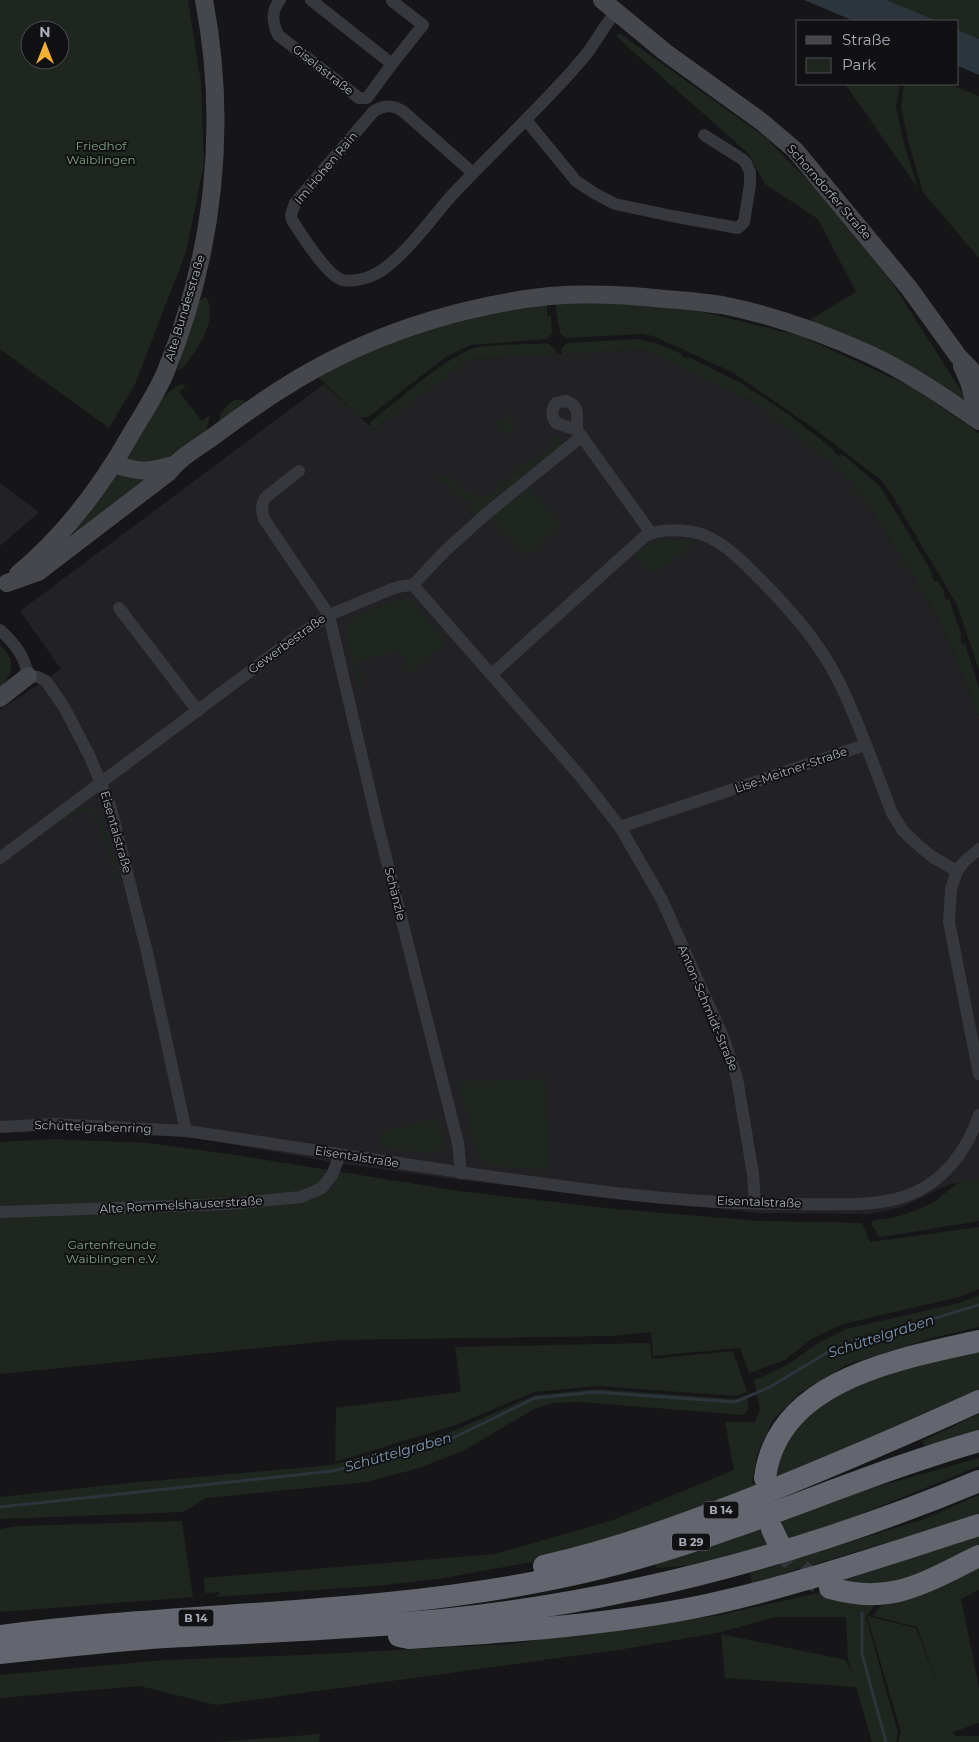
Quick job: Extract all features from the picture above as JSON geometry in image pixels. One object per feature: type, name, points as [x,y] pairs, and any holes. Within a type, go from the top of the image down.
[{"type":"highway","points":[[764,1478],[766,1464],[777,1437],[786,1422],[818,1394],[845,1380],[900,1360],[979,1341]]},
{"type":"highway","name":"B 14","points":[[0,1636],[115,1624],[392,1602],[450,1584],[557,1563],[679,1526],[808,1476],[979,1401]]},
{"type":"highway","name":"B 29","points":[[392,1602],[501,1588],[577,1574],[630,1560],[716,1534],[910,1463],[979,1442]]},
{"type":"highway","name":"B 14","points":[[0,1653],[162,1638],[338,1629],[443,1619],[542,1606],[674,1581],[753,1561],[857,1528],[979,1481]]},
{"type":"highway","points":[[338,1629],[409,1638],[542,1629],[636,1618],[719,1602],[825,1574],[979,1525]]},
{"type":"highway","points":[[830,1588],[862,1594],[882,1594],[900,1591],[920,1584],[979,1556]]},
{"type":"main road","name":"Alte Bundesstraße","points":[[4,586],[41,553],[70,523],[97,489],[114,464],[158,387],[166,371],[181,329],[195,282],[210,215],[216,144],[215,86],[210,31],[204,0]]},
{"type":"main road","name":"Schorndorfer Straße","points":[[602,0],[710,86],[762,122],[795,150],[909,288],[958,356],[979,378]]},
{"type":"main road","points":[[4,586],[38,572],[170,472],[175,465],[265,399],[307,373],[379,339],[444,317],[485,306],[552,296],[622,294],[722,305],[757,313],[812,330],[871,355],[930,388],[979,421]]},
{"type":"main road","name":"Schorndorfer Straße","points":[[958,356],[969,382],[979,421]]},
{"type":"main road","points":[[114,464],[140,472],[175,465]]},
{"type":"main road","points":[[0,698],[28,676]]},
{"type":"street","name":"Giselastraße","points":[[280,0],[274,7],[273,12],[274,26],[278,35],[359,98],[367,98],[423,25],[392,1]]},
{"type":"street","points":[[311,0],[392,64]]},
{"type":"street","name":"Im Hohen Rain","points":[[473,173],[405,113],[397,107],[385,106],[374,111],[295,203],[291,215],[292,220],[318,258],[332,273],[344,281],[362,279],[384,269],[394,261],[473,173],[526,120],[592,48],[605,25],[616,12]]},
{"type":"street","points":[[526,120],[576,181],[615,204],[738,228],[744,222],[750,185],[750,172],[742,159],[704,135]]},
{"type":"street","points":[[329,615],[392,589],[414,585],[444,552],[580,433],[651,533],[639,540],[492,674]]},
{"type":"street","name":"Gewerbestraße","points":[[101,782],[289,642],[329,615],[261,512],[263,501],[266,497],[299,471]]},
{"type":"street","name":"Lise-Meitner-Straße","points":[[651,533],[682,531],[704,535],[729,551],[763,582],[801,622],[831,667],[844,693],[892,813],[903,831],[931,856],[957,871]]},
{"type":"street","name":"Anton-Schmidt-Straße","points":[[414,585],[581,777],[620,827],[662,900],[723,1037],[737,1078],[754,1174],[755,1204]]},
{"type":"street","points":[[119,608],[198,711]]},
{"type":"street","name":"Schänzle","points":[[329,615],[377,822],[458,1143],[461,1173]]},
{"type":"street","points":[[2,632],[20,651],[28,676]]},
{"type":"street","name":"Eisentalstraße","points":[[28,676],[38,677],[51,686],[90,757],[110,805],[124,857],[186,1131],[461,1173],[617,1194],[755,1204],[862,1203],[886,1201],[905,1196],[928,1185],[946,1171],[961,1154],[971,1136],[979,1115]]},
{"type":"street","name":"Lise-Meitner-Straße","points":[[620,827],[865,745]]},
{"type":"street","points":[[0,858],[101,782]]},
{"type":"street","points":[[979,849],[957,871],[951,889],[949,922],[979,1074]]},
{"type":"street","name":"Schüttelgrabenring","points":[[0,1127],[53,1124],[186,1131]]},
{"type":"street","name":"Alte Rommelshauserstraße","points":[[0,1212],[229,1204],[301,1196],[322,1188],[332,1175],[340,1155]]},
{"type":"shaded area","points":[[804,0],[887,0],[935,20],[852,20]]},
{"type":"shaded area","points":[[959,30],[979,39],[979,75],[959,66]]},
{"type":"shaded area","points":[[644,349],[752,400],[836,466],[867,503],[935,612],[956,658],[979,716],[979,1178],[950,1184],[902,1207],[870,1214],[758,1213],[460,1180],[337,1163],[186,1136],[55,1129],[0,1133],[0,710],[61,669],[20,611],[324,384],[374,430],[471,359]]},
{"type":"shaded area","points":[[0,483],[39,512],[0,546]]},
{"type":"green space","name":"Friedhof Waiblingen","points":[[0,0],[188,0],[201,83],[204,164],[186,252],[135,384],[109,428],[0,349]]},
{"type":"green space","points":[[887,0],[979,0],[979,39],[959,30],[959,20],[935,20]]},
{"type":"green space","points":[[619,33],[765,137],[848,221],[883,268],[968,402],[878,349],[806,322],[856,292],[818,219],[765,184],[748,153],[629,48],[617,36]]},
{"type":"green space","points":[[846,85],[900,85],[896,107],[905,148],[918,188]]},
{"type":"green space","points":[[904,85],[952,85],[979,96],[979,258],[923,192],[909,144],[901,107]]},
{"type":"green space","points":[[206,297],[210,306],[208,325],[193,355],[179,370],[195,306],[199,300]]},
{"type":"green space","points":[[555,303],[642,304],[683,307],[801,336],[912,387],[979,433],[979,670],[957,605],[881,480],[812,427],[732,372],[653,336],[641,334],[566,338],[560,333]]},
{"type":"green space","points":[[547,304],[547,315],[551,316],[552,333],[547,339],[470,345],[446,357],[368,417],[360,417],[319,378],[321,372],[387,343],[465,318]]},
{"type":"green space","points":[[636,339],[656,343],[739,382],[788,414],[839,456],[842,454],[880,486],[933,574],[931,575],[935,582],[938,581],[945,593],[943,594],[946,600],[949,599],[962,636],[960,637],[962,644],[965,644],[979,687],[979,716],[935,612],[867,503],[836,466],[752,400],[644,349],[562,354],[561,349],[567,343]]},
{"type":"green space","points":[[547,343],[556,350],[556,354],[471,359],[374,430],[370,427],[371,422],[438,368],[466,351],[486,346]]},
{"type":"green space","points":[[182,384],[186,386],[179,392],[202,421],[210,416],[203,436],[160,465],[123,460],[157,405],[174,388]]},
{"type":"green space","points":[[235,400],[244,400],[246,403],[219,423],[224,410]]},
{"type":"green space","points":[[507,414],[517,426],[506,434],[496,423]]},
{"type":"green space","points":[[555,434],[564,444],[486,505],[476,515],[470,511],[474,505],[438,479],[442,474],[482,500],[524,466],[556,444],[551,437]]},
{"type":"green space","points":[[116,474],[152,476],[71,537]]},
{"type":"green space","points":[[527,486],[561,524],[526,555],[489,515]]},
{"type":"green space","points":[[673,539],[691,540],[694,543],[653,575],[634,554],[646,544]]},
{"type":"green space","points":[[405,599],[412,602],[447,643],[408,673],[400,651],[357,661],[363,687],[359,688],[346,634],[347,626],[357,617],[374,609]]},
{"type":"green space","points":[[0,645],[9,656],[11,666],[8,677],[0,688]]},
{"type":"green space","points":[[81,808],[90,808],[100,816],[120,878],[116,879],[102,831],[95,818],[85,812],[78,813],[61,822],[59,819]]},
{"type":"green space","points":[[546,1079],[547,1170],[488,1165],[478,1155],[458,1082]]},
{"type":"green space","points":[[439,1118],[443,1143],[436,1152],[427,1153],[382,1148],[380,1132]]},
{"type":"green space","name":"Gartenfreunde Waiblingen e.V.","points":[[54,1139],[148,1143],[236,1155],[459,1191],[615,1209],[759,1221],[862,1223],[870,1242],[979,1227],[979,1289],[959,1297],[843,1324],[813,1338],[785,1360],[749,1373],[740,1348],[653,1356],[651,1332],[611,1336],[339,1340],[0,1374],[0,1142]]},
{"type":"green space","points":[[979,1178],[979,1221],[881,1237],[878,1236],[871,1223],[873,1220],[893,1218],[917,1210],[934,1202],[959,1182]]},
{"type":"green space","points":[[979,1295],[979,1327],[932,1338],[846,1365],[800,1393],[773,1420],[757,1455],[752,1484],[770,1477],[777,1447],[841,1387],[979,1345],[979,1392],[714,1506],[537,1561],[438,1579],[375,1586],[215,1597],[221,1592],[205,1593],[204,1578],[495,1554],[613,1520],[734,1470],[725,1422],[755,1422],[760,1410],[754,1380],[790,1363],[818,1343],[846,1329],[963,1302]]},
{"type":"green space","points":[[650,1343],[652,1359],[733,1351],[747,1392],[736,1396],[597,1386],[534,1392],[456,1425],[335,1462],[336,1408],[461,1392],[455,1347]]},
{"type":"green space","points":[[596,1389],[736,1399],[746,1395],[748,1406],[744,1415],[580,1402],[553,1403],[534,1409],[465,1450],[419,1468],[367,1482],[206,1498],[183,1512],[0,1519],[0,1497],[129,1483],[332,1465],[453,1431],[535,1395]]},
{"type":"green space","points":[[979,1414],[979,1434],[926,1449],[922,1441]]},
{"type":"green space","points":[[979,1458],[979,1466],[852,1518],[787,1540],[778,1521],[862,1491]]},
{"type":"green space","points":[[979,1495],[979,1515],[752,1583],[750,1573],[924,1519]]},
{"type":"green space","points":[[182,1521],[193,1597],[0,1612],[0,1529],[18,1526]]},
{"type":"green space","points":[[761,1527],[769,1545],[699,1565],[656,1568],[655,1563]]},
{"type":"green space","points":[[979,1535],[979,1551],[892,1587],[837,1582],[930,1550]]},
{"type":"green space","points":[[979,1564],[979,1590],[961,1599],[979,1687],[979,1723],[953,1732],[955,1736],[979,1736],[979,1742],[898,1742],[901,1732],[867,1616],[916,1628],[939,1690],[917,1627],[873,1616],[881,1606]]},
{"type":"green space","points":[[822,1592],[874,1606],[866,1617],[898,1733],[896,1742],[872,1742],[856,1687],[725,1678],[721,1634],[846,1660],[853,1676],[848,1660],[846,1617],[776,1617],[717,1633],[624,1649],[216,1705],[140,1686],[0,1698],[0,1675],[165,1660],[510,1644],[715,1616]]},
{"type":"green space","points":[[320,1734],[319,1742],[220,1742]]},
{"type":"waterway","name":"Schüttelgraben","points":[[0,1507],[333,1471],[451,1439],[535,1398],[595,1392],[735,1402],[770,1387],[833,1349],[979,1305]]},
{"type":"waterway","points":[[862,1613],[862,1654],[886,1742]]},
{"type":"tunnel","points":[[779,1544],[800,1569],[812,1579],[826,1586]]}]
